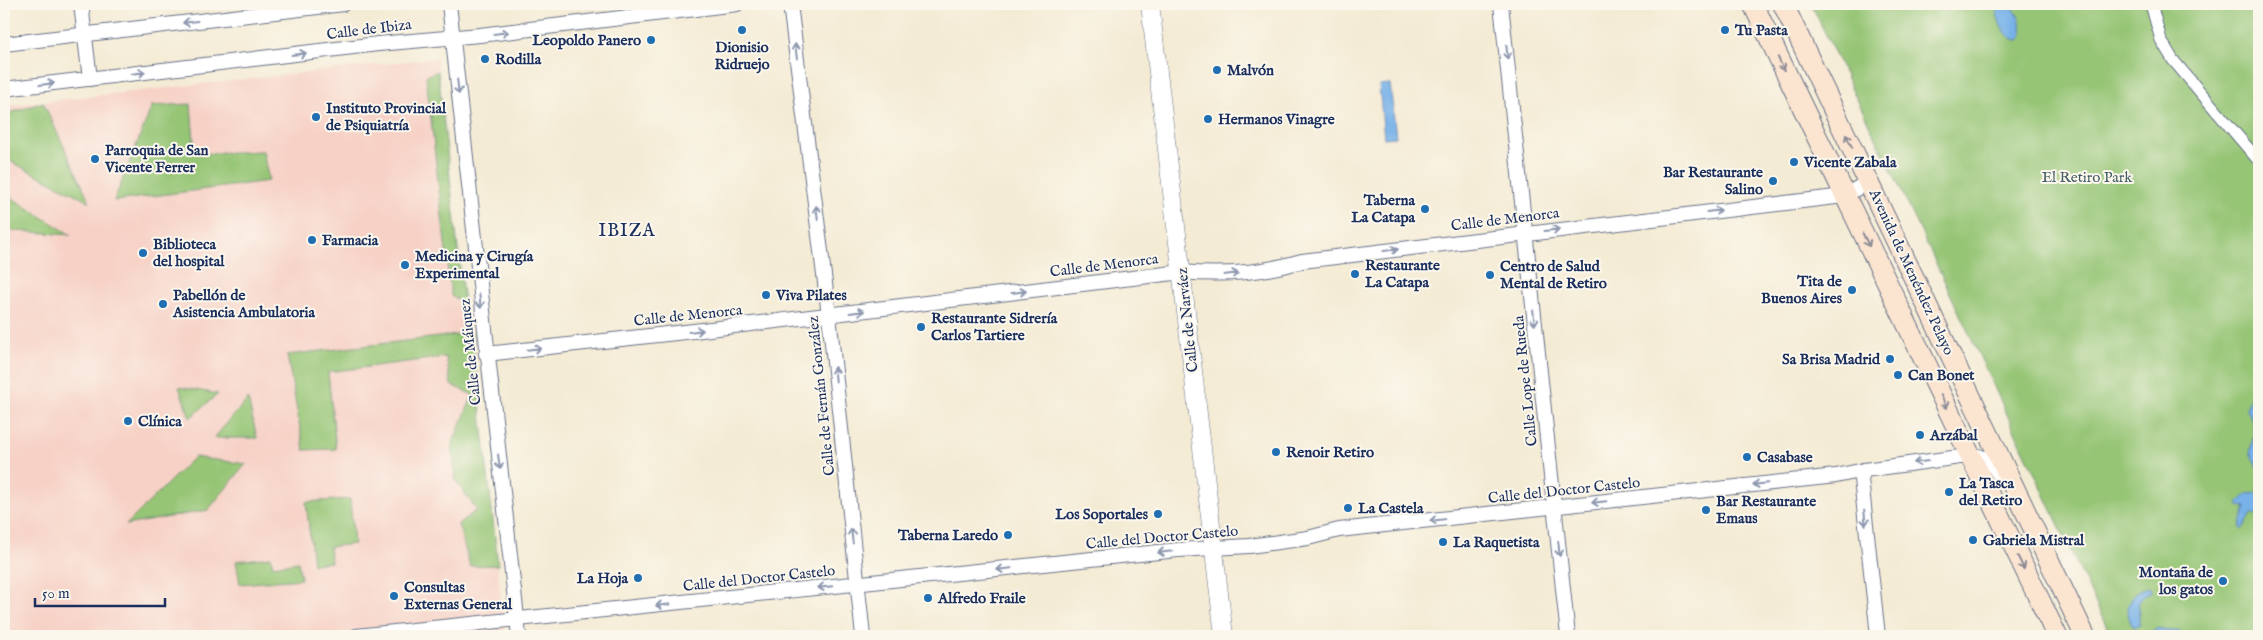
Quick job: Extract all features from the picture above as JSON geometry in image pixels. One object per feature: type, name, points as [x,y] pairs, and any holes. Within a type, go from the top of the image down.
[{"type":"main road","name":"Avenida de Menéndez Pelayo","points":[[1753,4],[2057,636]]},
{"type":"main road","name":"Avenida de Menéndez Pelayo","points":[[1783,4],[2085,636]]},
{"type":"street","points":[[81,4],[90,79]]},
{"type":"street","name":"Calle de Ibiza","points":[[4,44],[343,4]]},
{"type":"street","name":"Calle de Máiquez","points":[[449,4],[486,354],[519,636]]},
{"type":"street","name":"Calle de Ibiza","points":[[4,90],[378,44],[452,39],[738,4]]},
{"type":"street","name":"Calle de Fernán González","points":[[790,4],[829,315],[863,636]]},
{"type":"street","name":"Calle de Narváez","points":[[1150,4],[1224,636]]},
{"type":"street","name":"Calle Lope de Rueda","points":[[1501,4],[1568,636]]},
{"type":"street","points":[[2151,4],[2160,40],[2173,60],[2259,161]]},
{"type":"street","name":"Calle de Menorca","points":[[486,354],[1182,272],[1216,276],[1279,268],[1302,261],[1844,196],[1861,186],[1867,177]]},
{"type":"street","name":"Avenida de Menéndez Pelayo","points":[[1969,456],[1982,455],[1990,460],[2025,525],[2039,542]]},
{"type":"street","name":"Calle del Doctor Castelo","points":[[356,636],[1178,550],[1214,549],[1308,538],[1339,530],[1836,476],[1864,470],[1969,456]]},
{"type":"street","points":[[1864,470],[1861,479],[1878,636]]},
{"type":"shaded area","points":[[437,58],[464,303],[472,333],[505,636],[4,636],[4,106]]},
{"type":"green space","name":"El Retiro Park","points":[[1811,4],[2259,4],[2259,636],[2111,636],[1925,240]]},
{"type":"green space","points":[[438,71],[464,303],[451,296],[426,76]]},
{"type":"green space","points":[[43,102],[90,202],[4,158],[4,115]]},
{"type":"green space","points":[[191,104],[195,154],[263,151],[269,181],[114,201],[152,106]]},
{"type":"green space","points":[[4,193],[71,235],[4,230]]},
{"type":"green space","points":[[472,333],[498,565],[470,566],[458,524],[477,510],[456,481],[452,445],[473,395],[451,385],[446,357],[328,372],[336,449],[304,450],[287,355]]},
{"type":"green space","points":[[179,387],[218,394],[190,418]]},
{"type":"green space","points":[[248,399],[257,438],[214,438]]},
{"type":"green space","points":[[194,457],[246,464],[208,510],[126,525]]},
{"type":"green space","points":[[350,499],[354,544],[329,547],[331,562],[313,564],[306,502]]},
{"type":"green space","points":[[271,557],[273,566],[298,562],[301,579],[240,584],[236,561]]},
{"type":"water","points":[[1997,4],[2010,4],[2015,11],[2021,28],[2021,37],[2018,40],[2009,36],[2002,26],[1997,15]]},
{"type":"water","points":[[1390,84],[1396,137],[1384,138],[1379,85]]},
{"type":"water","points":[[2259,392],[2259,470],[2250,453],[2254,433],[2253,423],[2247,408],[2250,396]]},
{"type":"water","points":[[2259,493],[2259,514],[2256,516],[2252,514],[2242,530],[2240,528],[2246,507],[2239,506],[2238,503],[2247,494]]},
{"type":"water","points":[[2150,587],[2151,592],[2145,594],[2140,601],[2138,610],[2139,625],[2134,628],[2128,615],[2130,602],[2137,592]]},
{"type":"water","points":[[2159,628],[2181,632],[2178,636],[2151,636],[2148,633]]},
{"type":"place","name":"Dionisio Ridruejo","points":[[742,30]]},
{"type":"place","name":"Tu Pasta","points":[[1725,30]]},
{"type":"place","name":"Leopoldo Panero","points":[[651,40]]},
{"type":"place","name":"Rodilla","points":[[485,59]]},
{"type":"place","name":"Malvón","points":[[1217,70]]},
{"type":"place","name":"Instituto Provincial de Psiquiatría","points":[[316,117]]},
{"type":"place","name":"Hermanos Vinagre","points":[[1208,119]]},
{"type":"place","name":"Parroquia de San Vicente Ferrer","points":[[95,159]]},
{"type":"place","name":"Vicente Zabala","points":[[1794,162]]},
{"type":"place","name":"Bar Restaurante Salino","points":[[1773,181]]},
{"type":"place","name":"Taberna La Catapa","points":[[1425,209]]},
{"type":"place","name":"Farmacia","points":[[312,240]]},
{"type":"place","name":"Biblioteca del hospital","points":[[143,253]]},
{"type":"place","name":"Medicina y Cirugía Experimental","points":[[405,265]]},
{"type":"place","name":"Restaurante La Catapa","points":[[1355,274]]},
{"type":"place","name":"Centro de Salud Mental de Retiro","points":[[1490,275]]},
{"type":"place","name":"Tita de Buenos Aires","points":[[1852,290]]},
{"type":"place","name":"Viva Pilates","points":[[766,295]]},
{"type":"place","name":"Pabellón de Asistencia Ambulatoria","points":[[163,304]]},
{"type":"place","name":"Restaurante Sidrería Carlos Tartiere","points":[[921,327]]},
{"type":"place","name":"Sa Brisa Madrid","points":[[1890,359]]},
{"type":"place","name":"Can Bonet","points":[[1898,375]]},
{"type":"place","name":"Clínica","points":[[128,421]]},
{"type":"place","name":"Arzábal","points":[[1920,435]]},
{"type":"place","name":"Renoir Retiro","points":[[1276,452]]},
{"type":"place","name":"Casabase","points":[[1747,457]]},
{"type":"place","name":"La Tasca del Retiro","points":[[1949,492]]},
{"type":"place","name":"La Castela","points":[[1348,508]]},
{"type":"place","name":"Bar Restaurante Emaus","points":[[1706,510]]},
{"type":"place","name":"Los Soportales","points":[[1158,514]]},
{"type":"place","name":"Taberna Laredo","points":[[1008,535]]},
{"type":"place","name":"Gabriela Mistral","points":[[1973,540]]},
{"type":"place","name":"La Raquetista","points":[[1443,542]]},
{"type":"place","name":"La Hoja","points":[[638,578]]},
{"type":"place","name":"Montaña de los gatos","points":[[2223,581]]},
{"type":"place","name":"Consultas Externas General","points":[[394,596]]},
{"type":"place","name":"Alfredo Fraile","points":[[928,598]]},
{"type":"district","name":"IBIZA","points":[[627,230]]}]
